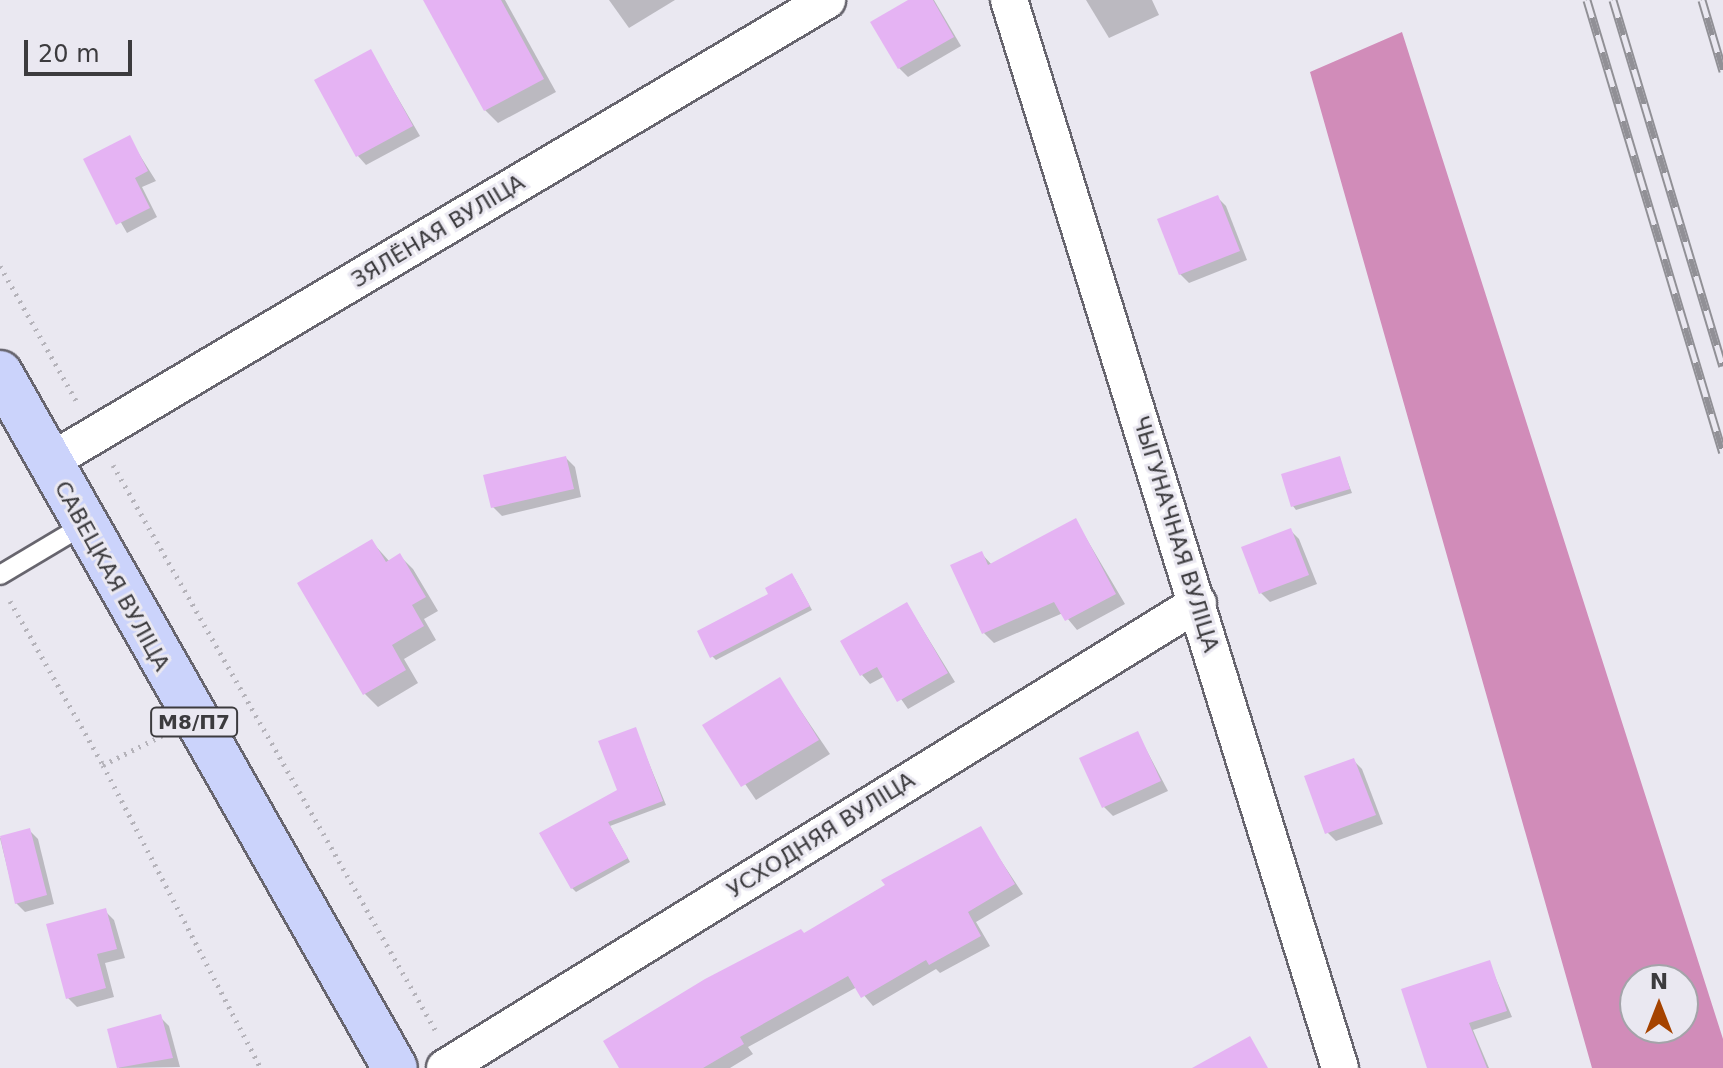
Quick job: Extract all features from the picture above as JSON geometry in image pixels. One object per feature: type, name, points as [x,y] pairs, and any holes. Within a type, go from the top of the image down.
[{"type":"main road","name":"САВЕЦКАЯ ВУЛІЦА","points":[[0,373],[193,720],[395,1068]]},
{"type":"street","name":"ЗЯЛЁНАЯ ВУЛІЦА","points":[[49,462],[827,0]]},
{"type":"street","name":"ЧЫГУНАЧНАЯ ВУЛІЦА","points":[[1009,0],[1340,1068]]},
{"type":"street","name":"УСХОДНЯЯ ВУЛІЦА","points":[[450,1065],[1198,603]]},
{"type":"lane","points":[[0,575],[84,525]]},
{"type":"path","points":[[0,266],[450,1065]]},
{"type":"path","points":[[7,597],[103,765],[261,1068]]},
{"type":"path","points":[[103,765],[193,720]]},
{"type":"shaded area","points":[[1402,32],[1723,1039],[1723,1068],[1592,1068],[1310,72]]},
{"type":"building","points":[[423,0],[501,0],[544,79],[484,111]]},
{"type":"building","points":[[908,0],[933,0],[954,37],[898,69],[870,22]]},
{"type":"building","points":[[371,49],[413,126],[356,157],[314,80]]},
{"type":"building","points":[[130,135],[148,171],[135,178],[150,208],[116,225],[83,159]]},
{"type":"building","points":[[1218,195],[1240,251],[1179,275],[1157,219]]},
{"type":"building","points":[[566,456],[574,489],[491,508],[483,475]]},
{"type":"building","points":[[1340,456],[1350,489],[1291,507],[1281,474]]},
{"type":"building","points":[[1076,518],[1116,594],[1065,621],[1054,602],[982,634],[950,565],[982,551],[988,565]]},
{"type":"building","points":[[1291,528],[1309,575],[1259,594],[1241,547]]},
{"type":"building","points":[[372,539],[386,562],[400,553],[426,597],[412,605],[424,626],[392,645],[406,670],[363,695],[297,583]]},
{"type":"building","points":[[792,573],[810,606],[710,658],[697,631],[768,594],[765,588]]},
{"type":"building","points":[[907,602],[948,673],[897,702],[877,667],[860,676],[840,641]]},
{"type":"building","points":[[780,677],[819,740],[741,787],[702,725]]},
{"type":"building","points":[[636,727],[663,801],[608,822],[628,858],[571,889],[539,833],[617,790],[598,741]]},
{"type":"building","points":[[1138,731],[1161,781],[1102,808],[1079,758]]},
{"type":"building","points":[[1354,758],[1376,815],[1325,834],[1304,776]]},
{"type":"building","points":[[981,826],[1015,884],[968,912],[981,936],[929,965],[926,960],[861,998],[848,976],[740,1037],[744,1044],[703,1068],[619,1068],[603,1041],[705,979],[801,929],[804,933],[885,885],[881,880]]},
{"type":"building","points":[[30,828],[47,895],[15,904],[0,836]]},
{"type":"building","points":[[106,908],[117,949],[97,954],[106,988],[66,999],[46,924]]},
{"type":"building","points":[[1490,960],[1507,1011],[1469,1023],[1487,1068],[1427,1068],[1401,989]]},
{"type":"building","points":[[161,1014],[173,1058],[117,1068],[107,1029]]},
{"type":"building","points":[[1250,1036],[1268,1068],[1192,1068]]},
{"type":"railway","points":[[1587,0],[1723,452]]},
{"type":"railway","points":[[1613,0],[1723,366]]},
{"type":"railway","points":[[1702,0],[1723,71]]}]
